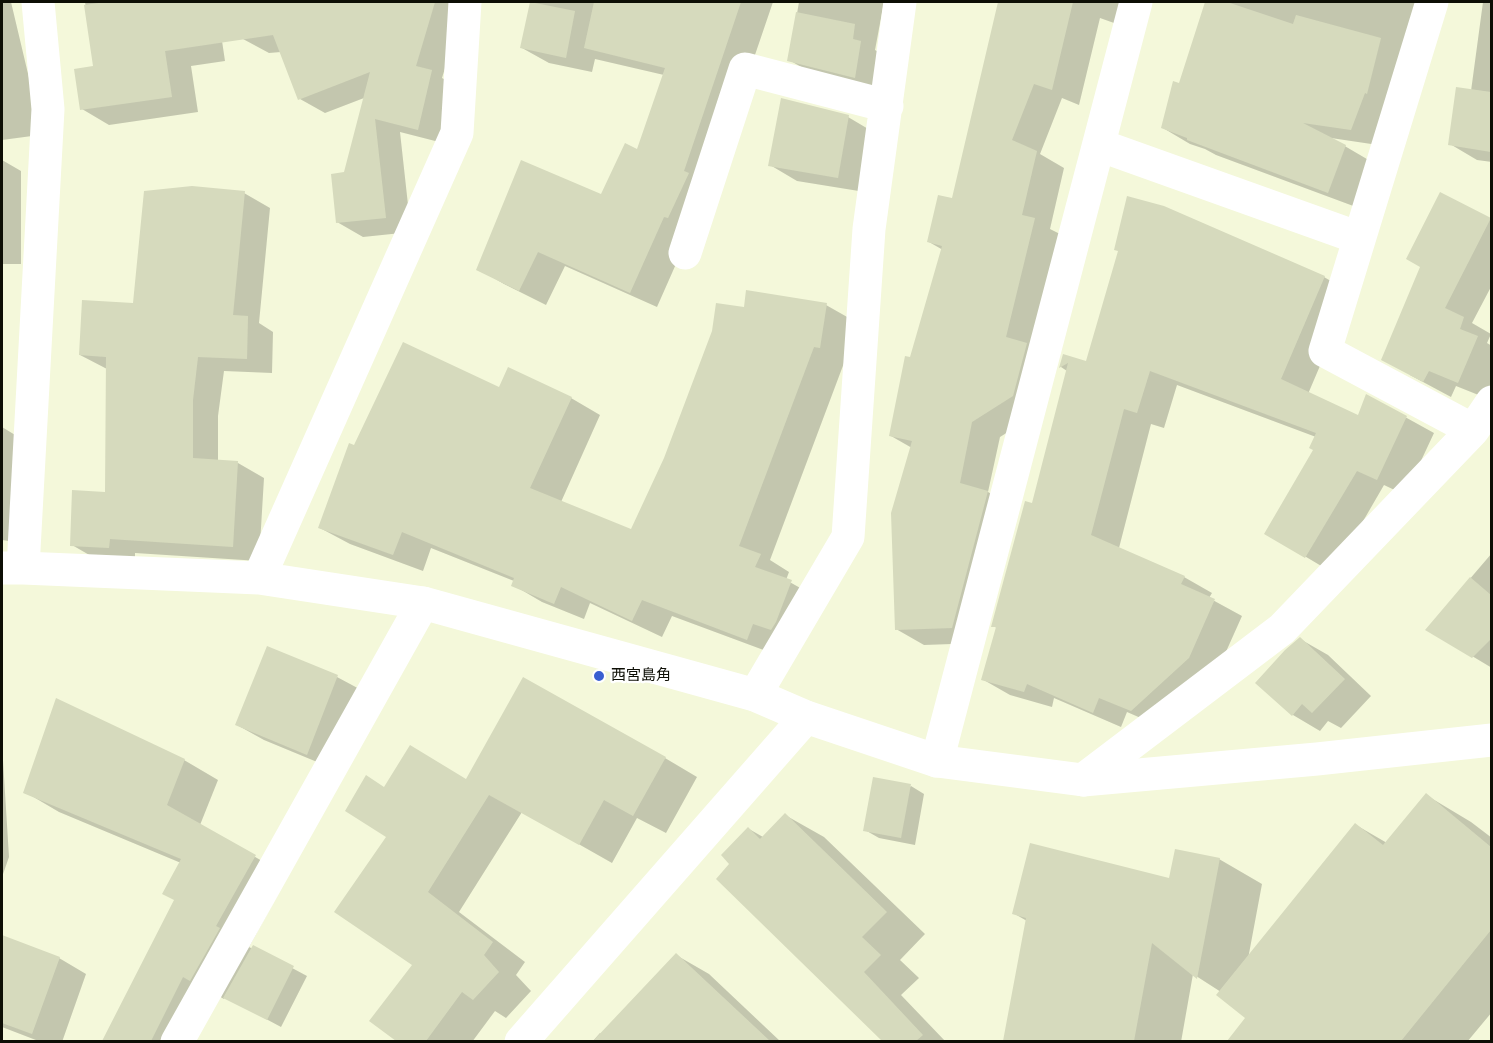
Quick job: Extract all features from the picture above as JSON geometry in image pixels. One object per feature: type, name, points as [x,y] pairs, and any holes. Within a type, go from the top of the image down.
[{"type":"street","points":[[38,2],[48,109],[12,568],[259,579],[423,603],[755,695],[806,717],[937,761],[1083,780],[1317,759],[1491,740]]},
{"type":"street","points":[[259,579],[457,134],[465,2]]},
{"type":"street","points":[[755,695],[848,537],[869,229],[900,2]]},
{"type":"street","points":[[937,761],[1136,2]]},
{"type":"street","points":[[1432,2],[1325,351],[1473,430]]},
{"type":"street","points":[[685,253],[744,69],[887,106]]},
{"type":"street","points":[[1099,145],[1359,237]]},
{"type":"street","points":[[1083,780],[1282,630],[1473,430],[1491,402]]},
{"type":"street","points":[[177,1041],[423,603]]},
{"type":"street","points":[[520,1041],[806,717]]},
{"type":"building","points":[[106,2],[435,2],[416,66],[432,70],[418,130],[375,119],[386,218],[336,223],[331,174],[344,172],[370,72],[298,100],[273,35],[165,51],[172,97],[80,110],[74,69],[93,66],[84,5]]},
{"type":"building","points":[[530,2],[575,11],[566,58],[520,48]]},
{"type":"building","points":[[594,2],[741,2],[684,171],[689,173],[668,218],[664,217],[630,293],[538,252],[519,291],[476,270],[521,160],[601,194],[625,143],[637,149],[665,68],[584,48]]},
{"type":"building","points":[[998,2],[1073,2],[1052,90],[1034,84],[1012,140],[1037,151],[1022,215],[1035,218],[1006,337],[1027,343],[1013,396],[972,422],[960,483],[988,491],[952,628],[895,630],[891,513],[912,441],[889,436],[905,356],[910,357],[942,246],[927,242],[938,195],[952,198]]},
{"type":"building","points":[[1205,2],[1227,2],[1293,24],[1296,15],[1381,38],[1367,94],[1365,93],[1351,130],[1303,123],[1346,145],[1328,193],[1161,128],[1173,81],[1179,83]]},
{"type":"building","points":[[796,12],[855,24],[853,39],[861,41],[855,78],[787,61]]},
{"type":"building","points":[[1456,87],[1491,92],[1491,152],[1448,145]]},
{"type":"building","points":[[781,98],[849,115],[838,178],[768,166]]},
{"type":"building","points":[[192,186],[245,191],[233,315],[248,316],[247,359],[198,357],[193,400],[193,458],[238,461],[233,547],[110,539],[109,548],[70,546],[72,490],[105,492],[106,357],[79,355],[82,300],[133,303],[144,191]]},
{"type":"building","points":[[1440,192],[1491,218],[1445,308],[1464,317],[1460,329],[1478,336],[1458,383],[1429,371],[1423,382],[1381,360],[1420,267],[1406,259]]},
{"type":"building","points":[[1127,196],[1164,206],[1325,276],[1281,379],[1358,415],[1366,394],[1407,416],[1377,480],[1357,471],[1305,558],[1264,534],[1313,450],[1309,448],[1316,433],[1150,371],[1137,413],[1124,409],[1091,535],[1185,576],[1181,584],[1215,599],[1189,658],[1131,711],[1099,698],[1093,713],[1027,684],[1024,692],[981,680],[996,627],[991,627],[1025,501],[1032,503],[1068,363],[1059,368],[1063,354],[1086,361],[1118,251],[1114,250]]},
{"type":"building","points":[[746,290],[827,303],[820,348],[814,347],[739,546],[761,554],[755,567],[792,580],[771,630],[753,624],[747,640],[642,600],[632,621],[561,587],[554,604],[511,586],[514,578],[402,532],[393,555],[318,528],[349,443],[354,445],[403,342],[499,387],[508,367],[572,397],[530,488],[631,529],[664,458],[712,331],[716,303],[744,307]]},
{"type":"building","points":[[1470,577],[1491,595],[1491,639],[1472,658],[1425,630]]},
{"type":"building","points":[[1300,637],[1345,679],[1312,713],[1302,704],[1292,716],[1255,683]]},
{"type":"building","points":[[267,646],[338,675],[307,755],[235,725]]},
{"type":"building","points":[[523,677],[666,757],[633,816],[604,800],[579,845],[489,795],[428,892],[493,942],[484,955],[499,972],[473,1000],[462,992],[426,1041],[396,1041],[369,1021],[412,965],[334,912],[386,837],[345,811],[366,775],[384,787],[410,745],[466,779]]},
{"type":"building","points":[[56,698],[185,759],[167,805],[256,855],[216,926],[220,928],[190,981],[183,977],[151,1041],[102,1041],[174,900],[162,894],[181,859],[23,793]]},
{"type":"building","points":[[873,777],[911,784],[901,838],[863,831]]},
{"type":"building","points":[[1426,793],[1491,847],[1491,930],[1401,1041],[1227,1041],[1245,1018],[1216,995],[1355,823],[1383,845]]},
{"type":"building","points":[[785,813],[887,912],[862,937],[881,955],[864,972],[923,1035],[916,1041],[882,1041],[716,879],[729,864],[721,855],[748,827],[760,839]]},
{"type":"building","points":[[1030,843],[1169,878],[1175,849],[1220,858],[1197,979],[1152,943],[1134,1041],[1003,1041],[1026,918],[1012,914]]},
{"type":"building","points":[[2,935],[60,957],[32,1034],[2,1023]]},
{"type":"building","points":[[253,945],[294,966],[267,1020],[223,998]]},
{"type":"building","points":[[676,953],[770,1041],[593,1041]]},
{"type":"place","name":"西宮島角","points":[[599,676]]}]
